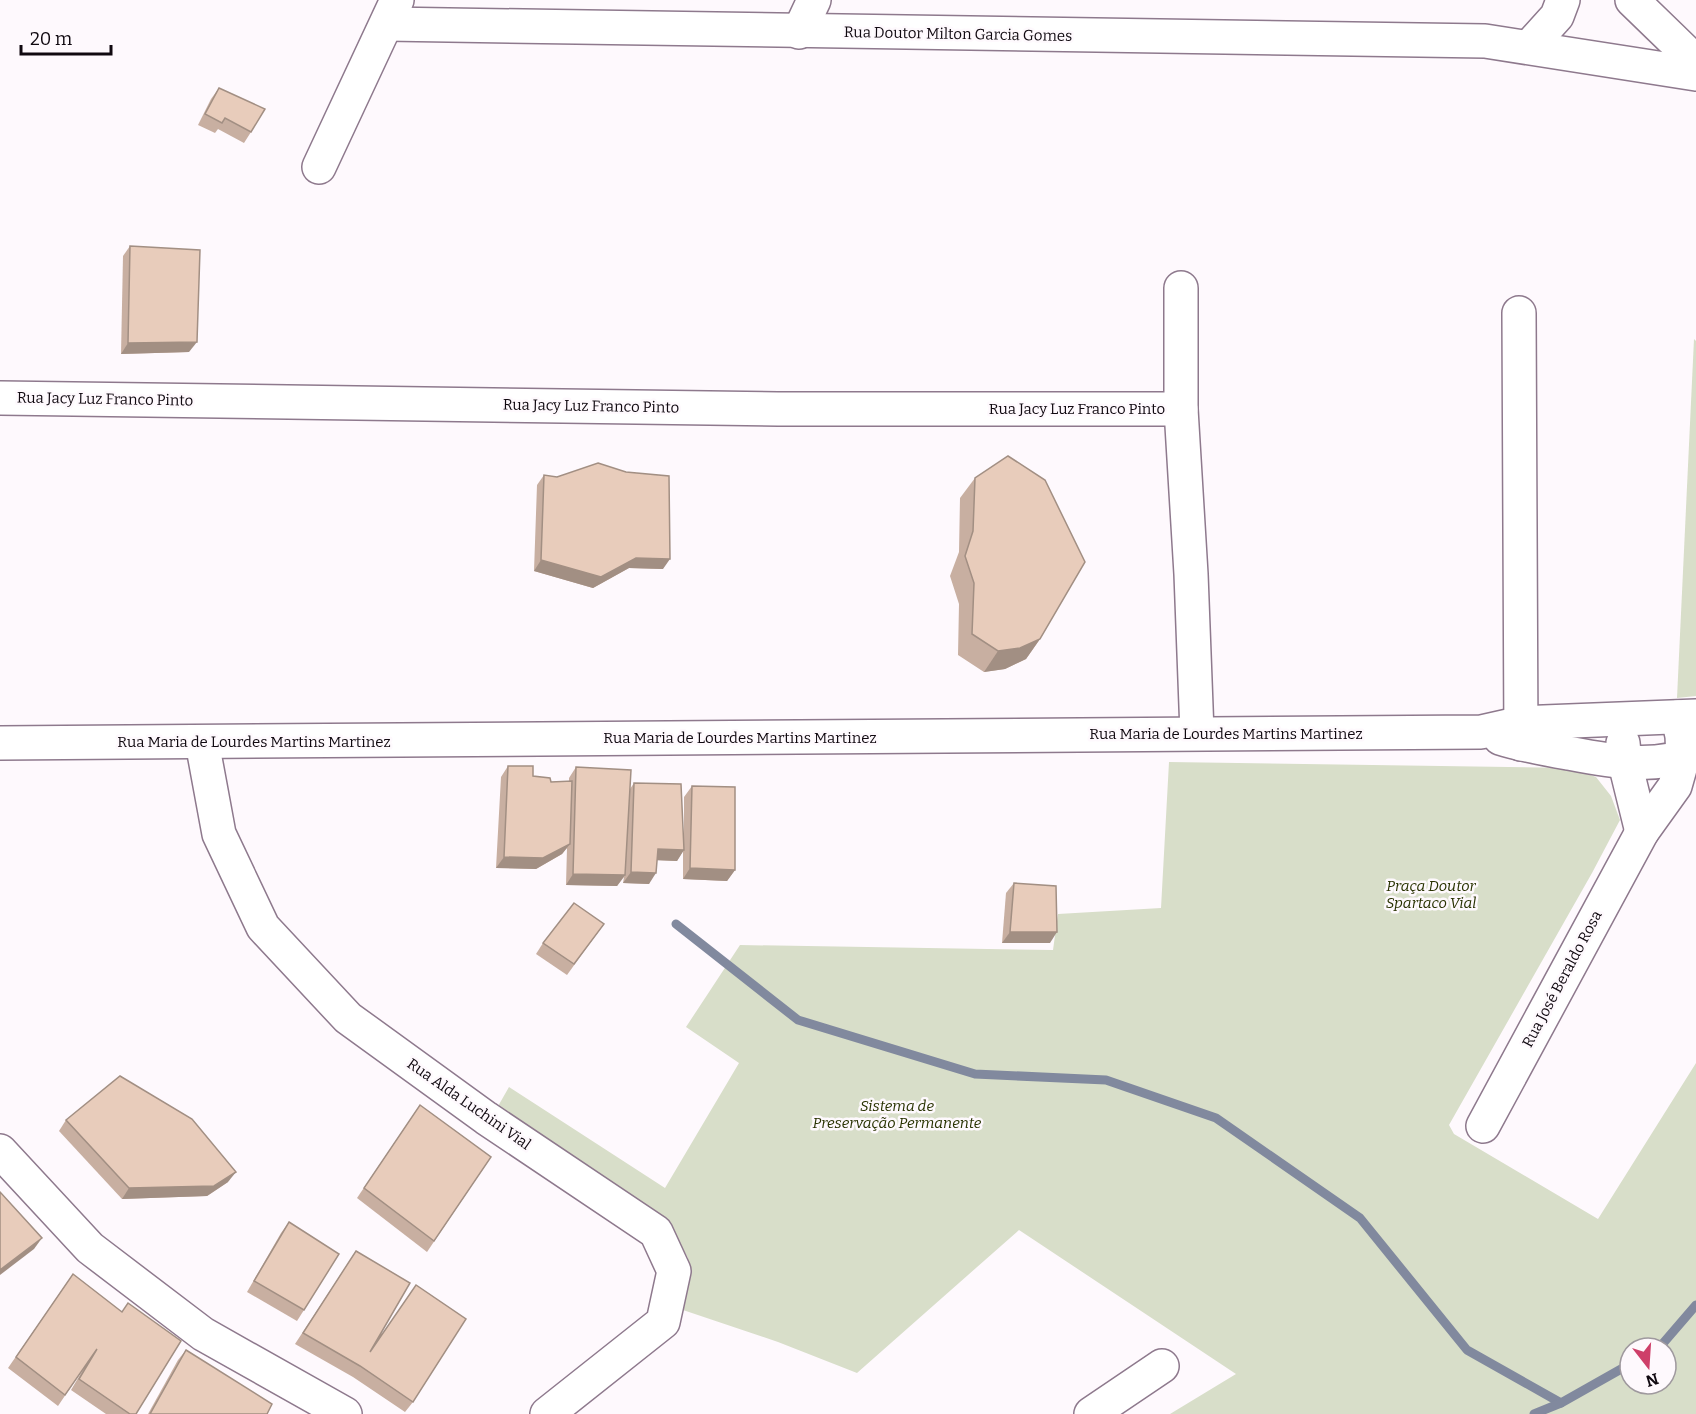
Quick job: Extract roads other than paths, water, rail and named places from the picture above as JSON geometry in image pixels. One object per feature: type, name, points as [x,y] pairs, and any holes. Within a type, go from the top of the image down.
[{"type":"street","points":[[799,32],[814,0]]},
{"type":"street","points":[[1529,47],[1557,16],[1563,0]]},
{"type":"street","points":[[1632,0],[1696,62]]},
{"type":"street","points":[[319,167],[392,12]]},
{"type":"street","name":"Rua Doutor Milton Garcia Gomes","points":[[392,12],[799,32],[1485,41],[1696,74]]},
{"type":"street","points":[[1181,288],[1181,409],[1191,573],[1197,734]]},
{"type":"street","points":[[1519,313],[1521,734]]},
{"type":"street","name":"Rua Jacy Luz Franco Pinto","points":[[0,398],[778,409],[1181,409]]},
{"type":"street","name":"Rua Maria de Lourdes Martins Martinez","points":[[0,743],[1481,732],[1521,734],[1639,719],[1687,717]]},
{"type":"street","name":"Rua José Beraldo Rosa","points":[[1483,1126],[1642,832],[1675,786],[1689,755],[1682,736],[1687,717]]},
{"type":"street","points":[[1639,719],[1623,743],[1625,763],[1642,832]]},
{"type":"street","name":"Rua Maria de Lourdes Martins Martinez","points":[[1521,734],[1625,763],[1689,755]]},
{"type":"street","name":"Rua Alda Luchini Vial","points":[[202,742],[219,834],[262,927],[348,1018],[486,1118],[656,1232],[674,1271],[663,1322],[547,1414]]},
{"type":"street","points":[[0,1151],[90,1248],[203,1334],[345,1414]]},
{"type":"street","points":[[1091,1414],[1162,1366]]},
{"type":"waterway","points":[[676,924],[798,1020],[975,1074],[1106,1080],[1216,1118],[1360,1218],[1467,1350],[1561,1403]]},
{"type":"waterway","points":[[1669,1336],[1696,1305]]},
{"type":"waterway","points":[[1534,1414],[1561,1403],[1618,1371]]},
{"type":"park label","name":"Praça Doutor Spartaco Vial","points":[[1431,894]]},
{"type":"park label","name":"Sistema de Preservação Permanente","points":[[897,1114]]}]
